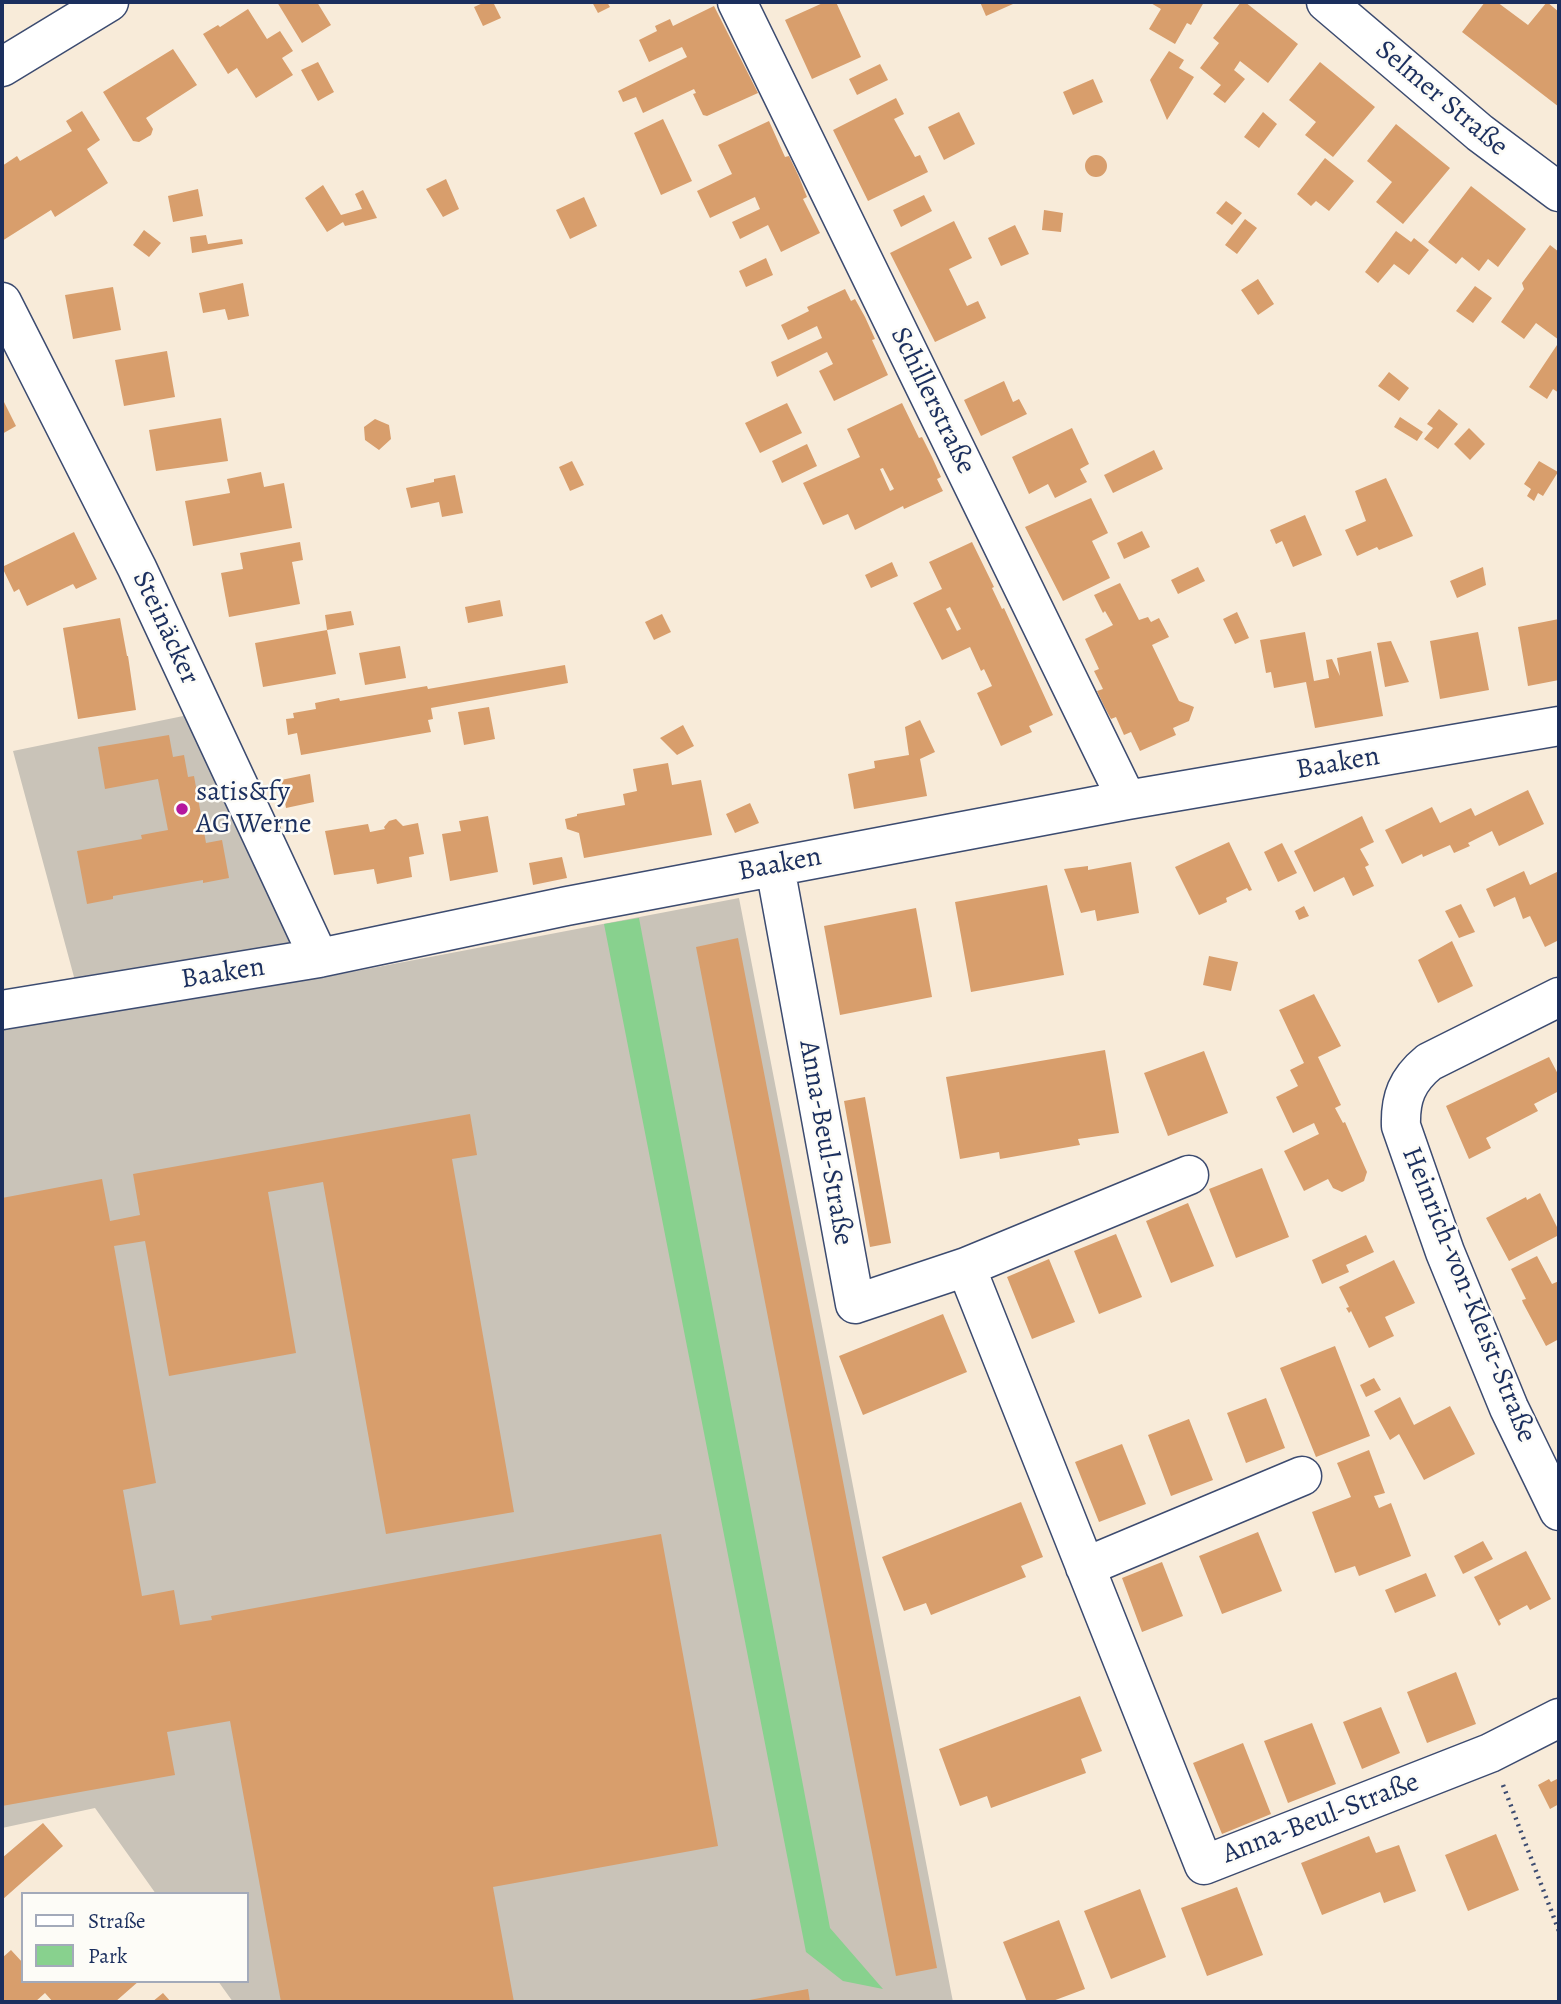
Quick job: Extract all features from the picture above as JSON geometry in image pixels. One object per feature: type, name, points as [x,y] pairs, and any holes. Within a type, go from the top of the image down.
[{"type":"street","points":[[2,67],[109,2]]},
{"type":"street","name":"Schillerstraße","points":[[737,2],[1127,800]]},
{"type":"street","name":"Selmer Straße","points":[[1325,2],[1479,133],[1559,192]]},
{"type":"street","name":"Steinäcker","points":[[2,302],[137,568],[319,958]]},
{"type":"street","name":"Baaken","points":[[2,1010],[319,958],[567,906],[1127,800],[1559,726]]},
{"type":"street","name":"Anna-Beul-Straße","points":[[775,866],[855,1304],[966,1267],[1189,1175]]},
{"type":"street","name":"Heinrich-von-Kleist-Straße","points":[[1559,997],[1429,1062],[1414,1074],[1406,1088],[1401,1107],[1401,1126],[1445,1252],[1509,1408],[1559,1511]]},
{"type":"street","name":"Anna-Beul-Straße","points":[[966,1267],[1204,1865],[1496,1750]]},
{"type":"street","points":[[1085,1567],[1302,1476]]},
{"type":"street","points":[[1496,1750],[1559,1718]]},
{"type":"path","points":[[1496,1750],[1559,1931]]},
{"type":"shaded area","points":[[193,714],[315,979],[739,898],[953,2002],[233,2002],[219,1983],[248,1983],[248,1892],[155,1892],[95,1808],[2,1828],[2,1029],[84,1014],[13,751]]},
{"type":"green space","points":[[639,918],[830,1928],[883,1989],[843,1981],[806,1952],[604,924]]},
{"type":"building","points":[[277,2],[317,2],[331,25],[302,43]]},
{"type":"building","points":[[493,2],[501,18],[483,26],[474,7]]},
{"type":"building","points":[[592,2],[607,2],[610,7],[598,13]]},
{"type":"building","points":[[825,2],[836,2],[861,57],[812,79],[785,20]]},
{"type":"building","points":[[980,2],[1012,2],[1013,4],[986,16]]},
{"type":"building","points":[[1149,2],[1204,2],[1191,25],[1187,23],[1175,44],[1149,29],[1161,9]]},
{"type":"building","points":[[1241,2],[1245,2],[1298,44],[1268,83],[1240,61],[1234,70],[1245,79],[1225,103],[1213,94],[1221,85],[1200,68],[1219,43],[1213,38]]},
{"type":"building","points":[[1485,2],[1497,2],[1528,25],[1547,2],[1559,12],[1559,107],[1462,32]]},
{"type":"building","points":[[714,6],[758,93],[707,116],[703,115],[693,94],[696,93],[694,89],[643,113],[636,97],[623,102],[618,91],[687,57],[682,47],[649,62],[639,40],[657,31],[655,26],[670,19],[673,26]]},
{"type":"building","points":[[248,9],[267,39],[280,31],[293,51],[282,58],[293,75],[256,98],[237,68],[228,74],[203,34],[218,25],[220,27]]},
{"type":"building","points":[[173,49],[197,85],[146,118],[153,129],[151,135],[139,142],[133,141],[103,92]]},
{"type":"building","points":[[1169,51],[1184,60],[1179,68],[1194,77],[1167,120],[1150,80]]},
{"type":"building","points":[[318,62],[334,92],[318,101],[301,70]]},
{"type":"building","points":[[1320,62],[1375,107],[1333,157],[1305,135],[1316,122],[1289,100]]},
{"type":"building","points":[[880,64],[888,80],[857,95],[849,79]]},
{"type":"building","points":[[1093,79],[1103,102],[1073,115],[1063,92]]},
{"type":"building","points":[[896,98],[904,114],[894,119],[915,157],[920,155],[928,172],[868,201],[833,130]]},
{"type":"building","points":[[82,111],[100,140],[87,149],[108,183],[55,217],[51,210],[2,241],[2,166],[17,156],[20,161],[72,131],[66,121]]},
{"type":"building","points":[[959,112],[975,144],[944,160],[928,127]]},
{"type":"building","points":[[1263,112],[1277,124],[1259,148],[1244,137]]},
{"type":"building","points":[[663,119],[692,181],[661,195],[634,133]]},
{"type":"building","points":[[769,121],[785,157],[789,156],[799,177],[807,197],[803,199],[820,233],[781,252],[768,225],[740,239],[732,222],[760,209],[755,197],[710,218],[697,191],[732,174],[718,145]]},
{"type":"building","points":[[1396,124],[1450,168],[1403,224],[1376,202],[1392,182],[1367,161]]},
{"type":"building","points":[[1096,155],[1104,158],[1107,166],[1104,174],[1096,177],[1088,174],[1085,166],[1088,158]]},
{"type":"building","points":[[1325,158],[1354,181],[1329,211],[1316,201],[1311,206],[1297,194]]},
{"type":"building","points":[[446,179],[459,209],[443,217],[426,189]]},
{"type":"building","points":[[323,185],[341,215],[362,209],[355,194],[363,190],[377,218],[345,226],[343,222],[327,232],[305,198]]},
{"type":"building","points":[[1471,186],[1526,229],[1498,267],[1488,259],[1479,271],[1462,257],[1456,264],[1428,242]]},
{"type":"building","points":[[198,189],[203,216],[173,222],[168,196]]},
{"type":"building","points":[[924,195],[932,211],[901,227],[893,210]]},
{"type":"building","points":[[584,197],[597,226],[570,239],[556,210]]},
{"type":"building","points":[[1226,201],[1242,213],[1232,225],[1216,213]]},
{"type":"building","points":[[1044,210],[1063,213],[1061,232],[1042,230]]},
{"type":"building","points":[[1245,219],[1257,228],[1237,254],[1225,245]]},
{"type":"building","points":[[954,221],[972,258],[949,269],[967,306],[978,301],[986,318],[935,342],[890,253]]},
{"type":"building","points":[[1015,225],[1029,254],[1001,266],[988,238]]},
{"type":"building","points":[[144,230],[161,243],[149,257],[133,245]]},
{"type":"building","points":[[1396,231],[1411,242],[1414,238],[1429,250],[1409,275],[1394,264],[1378,283],[1365,272]]},
{"type":"building","points":[[206,235],[208,244],[242,239],[243,244],[192,253],[190,237]]},
{"type":"building","points":[[1550,245],[1559,252],[1559,340],[1536,323],[1524,339],[1501,322],[1524,289],[1522,283]]},
{"type":"building","points":[[766,258],[773,275],[746,287],[739,271]]},
{"type":"building","points":[[1258,279],[1274,304],[1258,315],[1241,290]]},
{"type":"building","points":[[243,283],[249,316],[228,320],[225,309],[203,313],[199,293]]},
{"type":"building","points":[[1475,286],[1492,298],[1473,323],[1456,311]]},
{"type":"building","points":[[113,287],[121,330],[73,339],[65,295]]},
{"type":"building","points":[[845,289],[851,301],[855,299],[865,317],[888,375],[834,401],[819,371],[833,364],[827,352],[777,377],[771,362],[822,338],[817,326],[788,340],[781,325],[809,311],[807,307]]},
{"type":"building","points":[[1559,342],[1559,393],[1553,389],[1547,399],[1529,387]]},
{"type":"building","points":[[167,351],[175,397],[124,406],[115,360]]},
{"type":"building","points":[[1389,372],[1409,388],[1399,401],[1378,386]]},
{"type":"building","points":[[1004,381],[1013,402],[1019,399],[1027,414],[981,436],[964,400]]},
{"type":"building","points":[[2,398],[16,426],[2,434]]},
{"type":"building","points":[[787,403],[802,433],[760,453],[745,423]]},
{"type":"building","points":[[902,403],[919,438],[922,437],[932,457],[941,477],[937,479],[943,491],[904,509],[903,506],[855,530],[848,514],[823,525],[803,483],[860,457],[847,429]],"holes":[[[883,468],[894,489],[890,491],[880,469]]]},
{"type":"building","points":[[1439,409],[1458,424],[1438,449],[1424,439],[1433,428],[1427,424]]},
{"type":"building","points":[[1400,417],[1423,432],[1417,441],[1394,427]]},
{"type":"building","points":[[221,418],[228,461],[156,471],[149,430]]},
{"type":"building","points":[[375,419],[389,425],[391,439],[379,450],[365,440],[364,427]]},
{"type":"building","points":[[1072,428],[1089,464],[1080,469],[1087,482],[1055,498],[1048,484],[1029,494],[1012,457]]},
{"type":"building","points":[[1469,428],[1485,444],[1470,460],[1454,444]]},
{"type":"building","points":[[807,444],[817,466],[782,483],[772,461]]},
{"type":"building","points":[[1154,450],[1163,469],[1113,493],[1104,475]]},
{"type":"building","points":[[572,461],[584,485],[570,491],[559,467]]},
{"type":"building","points":[[1539,461],[1558,472],[1543,496],[1538,493],[1534,501],[1527,496],[1531,489],[1524,484]]},
{"type":"building","points":[[261,472],[264,487],[284,483],[292,528],[193,546],[185,501],[230,493],[227,479]]},
{"type":"building","points":[[455,475],[463,513],[442,517],[439,502],[411,508],[406,488]]},
{"type":"building","points":[[1386,478],[1413,536],[1357,556],[1345,530],[1366,521],[1355,491]]},
{"type":"building","points":[[1091,498],[1108,533],[1092,541],[1110,578],[1063,601],[1025,527]]},
{"type":"building","points":[[1305,515],[1322,555],[1293,567],[1282,541],[1276,544],[1270,530]]},
{"type":"building","points":[[1142,531],[1150,547],[1124,559],[1117,543]]},
{"type":"building","points":[[74,532],[97,579],[76,589],[73,584],[27,606],[19,589],[14,592],[2,567]]},
{"type":"building","points":[[300,542],[303,560],[292,562],[300,604],[229,617],[221,573],[243,569],[240,553]]},
{"type":"building","points":[[972,542],[1053,715],[1029,726],[1032,732],[1001,746],[977,693],[992,686],[984,669],[981,671],[970,647],[942,660],[913,603],[942,589],[929,562]],"holes":[[[950,607],[961,629],[957,631],[946,609]]]},
{"type":"building","points":[[892,562],[898,576],[871,588],[865,575]]},
{"type":"building","points":[[1198,567],[1205,581],[1178,594],[1171,580]]},
{"type":"building","points":[[1483,567],[1486,585],[1457,598],[1450,581]]},
{"type":"building","points":[[1120,583],[1139,620],[1148,617],[1151,622],[1159,618],[1169,637],[1152,645],[1179,701],[1194,707],[1189,721],[1173,728],[1176,735],[1140,751],[1131,732],[1124,735],[1116,717],[1111,719],[1104,706],[1097,691],[1103,689],[1094,671],[1099,669],[1085,639],[1113,625],[1094,595]]},
{"type":"building","points":[[500,600],[503,616],[468,623],[465,607]]},
{"type":"building","points":[[351,611],[354,625],[327,630],[325,615]]},
{"type":"building","points":[[1237,612],[1249,638],[1235,644],[1223,619]]},
{"type":"building","points":[[662,614],[671,632],[654,640],[645,622]]},
{"type":"building","points":[[120,618],[136,710],[78,719],[63,628]]},
{"type":"building","points":[[1559,619],[1559,680],[1528,686],[1518,627]]},
{"type":"building","points":[[327,630],[336,674],[263,687],[255,643]]},
{"type":"building","points":[[1305,632],[1314,681],[1329,678],[1326,660],[1332,659],[1340,676],[1337,658],[1371,651],[1383,716],[1315,728],[1306,682],[1274,688],[1271,672],[1266,673],[1260,640]]},
{"type":"building","points":[[1478,632],[1489,690],[1440,699],[1430,641]]},
{"type":"building","points":[[1391,641],[1409,682],[1385,687],[1377,643]]},
{"type":"building","points":[[400,646],[406,678],[365,685],[359,653]]},
{"type":"building","points":[[565,665],[568,683],[431,708],[433,719],[428,720],[431,732],[301,755],[297,733],[288,735],[286,719],[294,718],[293,713],[316,709],[315,703],[427,686],[428,689]]},
{"type":"building","points":[[489,707],[495,739],[464,745],[458,712]]},
{"type":"building","points":[[920,720],[935,752],[920,759],[927,796],[854,809],[848,774],[875,768],[874,761],[909,755],[905,727]]},
{"type":"building","points":[[683,725],[694,746],[677,755],[660,738]]},
{"type":"building","name":"satis&fy AG Werne","points":[[169,735],[173,757],[184,755],[188,777],[194,776],[206,843],[222,840],[229,878],[113,896],[113,899],[87,904],[77,851],[142,839],[141,835],[168,830],[158,779],[105,789],[98,747]]},
{"type":"building","points":[[668,763],[672,785],[701,780],[712,835],[584,858],[579,833],[567,829],[565,819],[577,814],[625,805],[623,794],[637,791],[633,769]]},
{"type":"building","points":[[310,774],[314,802],[286,808],[281,780]]},
{"type":"building","points":[[1528,790],[1544,824],[1499,846],[1492,831],[1454,853],[1450,845],[1402,864],[1385,830],[1432,807],[1440,823],[1471,808],[1475,816]]},
{"type":"building","points":[[750,803],[759,823],[735,833],[726,814]]},
{"type":"building","points":[[488,816],[498,872],[450,881],[442,834],[461,831],[459,821]]},
{"type":"building","points":[[1362,816],[1374,842],[1360,849],[1369,865],[1365,867],[1374,886],[1353,896],[1344,877],[1314,892],[1294,851]]},
{"type":"building","points":[[396,819],[403,826],[418,823],[424,854],[409,857],[412,877],[377,884],[374,869],[334,875],[325,831],[368,824],[370,832],[385,829],[389,821]]},
{"type":"building","points":[[1229,842],[1252,890],[1247,888],[1226,898],[1227,902],[1199,915],[1175,867]]},
{"type":"building","points":[[1282,843],[1297,873],[1278,882],[1264,852]]},
{"type":"building","points":[[562,857],[567,878],[533,885],[529,863]]},
{"type":"building","points":[[1131,862],[1139,913],[1097,921],[1095,910],[1081,913],[1064,869],[1088,866],[1088,870]]},
{"type":"building","points":[[1524,871],[1530,885],[1559,871],[1559,940],[1545,947],[1530,916],[1523,919],[1515,897],[1494,907],[1486,889]]},
{"type":"building","points":[[1047,885],[1064,975],[971,992],[955,902]]},
{"type":"building","points":[[1461,904],[1475,932],[1459,938],[1445,911]]},
{"type":"building","points":[[1304,906],[1309,916],[1299,920],[1295,911]]},
{"type":"building","points":[[916,908],[932,997],[840,1015],[824,926]]},
{"type":"building","points":[[738,938],[937,1968],[896,1976],[696,947]]},
{"type":"building","points":[[1452,941],[1473,986],[1438,1003],[1418,960]]},
{"type":"building","points":[[1209,956],[1238,962],[1231,991],[1203,985]]},
{"type":"building","points":[[1314,994],[1341,1046],[1318,1057],[1341,1105],[1335,1108],[1343,1123],[1345,1122],[1367,1172],[1364,1181],[1342,1192],[1333,1188],[1328,1179],[1304,1191],[1284,1151],[1319,1134],[1314,1123],[1293,1133],[1276,1097],[1298,1086],[1290,1070],[1304,1063],[1279,1010]]},
{"type":"building","points":[[1105,1050],[1119,1133],[1078,1139],[1080,1145],[1000,1159],[999,1152],[960,1159],[946,1077]]},
{"type":"building","points":[[1204,1051],[1228,1113],[1168,1136],[1144,1073]]},
{"type":"building","points":[[1549,1057],[1559,1076],[1559,1091],[1534,1104],[1538,1111],[1486,1138],[1491,1148],[1469,1159],[1446,1106]]},
{"type":"building","points":[[865,1097],[891,1243],[870,1247],[844,1101]]},
{"type":"building","points":[[470,1114],[477,1155],[452,1159],[514,1512],[386,1534],[323,1182],[268,1192],[296,1353],[169,1376],[145,1241],[114,1246],[156,1483],[123,1490],[142,1596],[174,1590],[180,1625],[212,1620],[211,1616],[661,1534],[718,1846],[493,1887],[514,2002],[281,2002],[230,1721],[167,1732],[175,1775],[2,1806],[2,1198],[102,1179],[110,1221],[140,1215],[133,1174]]},
{"type":"building","points":[[1262,1168],[1289,1237],[1236,1258],[1209,1189]]},
{"type":"building","points":[[1540,1193],[1559,1235],[1509,1261],[1486,1218],[1526,1197],[1527,1200]]},
{"type":"building","points":[[1188,1203],[1214,1266],[1171,1283],[1146,1221]]},
{"type":"building","points":[[1116,1234],[1142,1297],[1099,1314],[1074,1251]]},
{"type":"building","points":[[1366,1235],[1374,1252],[1346,1265],[1349,1272],[1322,1284],[1312,1260]]},
{"type":"building","points":[[1537,1256],[1552,1284],[1559,1281],[1559,1339],[1546,1346],[1523,1303],[1522,1300],[1526,1299],[1511,1269]]},
{"type":"building","points":[[1049,1259],[1075,1322],[1032,1339],[1007,1277]]},
{"type":"building","points":[[1394,1260],[1415,1303],[1385,1317],[1394,1336],[1369,1348],[1351,1311],[1349,1313],[1346,1308],[1349,1307],[1339,1287]]},
{"type":"building","points":[[943,1314],[967,1372],[863,1415],[839,1356]]},
{"type":"building","points":[[1335,1346],[1370,1436],[1316,1457],[1280,1368]]},
{"type":"building","points":[[1374,1378],[1381,1390],[1366,1397],[1360,1385]]},
{"type":"building","points":[[1400,1397],[1414,1425],[1450,1406],[1475,1454],[1424,1480],[1399,1434],[1390,1440],[1374,1411]]},
{"type":"building","points":[[1266,1398],[1285,1448],[1246,1463],[1227,1413]]},
{"type":"building","points":[[1189,1419],[1213,1480],[1171,1496],[1148,1435]]},
{"type":"building","points":[[1122,1444],[1146,1504],[1099,1522],[1075,1462]]},
{"type":"building","points":[[1369,1450],[1385,1493],[1374,1496],[1379,1508],[1391,1503],[1411,1556],[1359,1576],[1355,1566],[1335,1573],[1312,1512],[1351,1497],[1337,1463]]},
{"type":"building","points":[[1021,1502],[1043,1557],[1021,1566],[1026,1577],[931,1615],[926,1603],[904,1611],[882,1557]]},
{"type":"building","points":[[1258,1532],[1282,1591],[1222,1614],[1199,1556]]},
{"type":"building","points":[[1483,1541],[1493,1559],[1463,1574],[1454,1556]]},
{"type":"building","points":[[1526,1551],[1551,1599],[1530,1610],[1527,1605],[1499,1620],[1499,1626],[1474,1577]]},
{"type":"building","points":[[1162,1562],[1183,1616],[1142,1632],[1122,1578]]},
{"type":"building","points":[[1426,1573],[1436,1596],[1395,1613],[1385,1590]]},
{"type":"building","points":[[1456,1672],[1476,1724],[1427,1743],[1407,1692]]},
{"type":"building","points":[[1080,1696],[1102,1751],[1081,1759],[1086,1773],[991,1808],[987,1796],[960,1806],[939,1749]]},
{"type":"building","points":[[1381,1707],[1400,1753],[1362,1769],[1343,1722]]},
{"type":"building","points":[[1312,1723],[1336,1784],[1288,1803],[1264,1741]]},
{"type":"building","points":[[1243,1743],[1271,1814],[1222,1834],[1193,1763]]},
{"type":"building","points":[[1559,1778],[1559,1804],[1550,1809],[1538,1785],[1549,1779],[1551,1782]]},
{"type":"building","points":[[43,1823],[63,1846],[2,1900],[2,1858]]},
{"type":"building","points":[[1496,1834],[1519,1890],[1468,1911],[1445,1855]]},
{"type":"building","points":[[1369,1836],[1376,1853],[1399,1845],[1416,1891],[1384,1903],[1380,1892],[1322,1915],[1301,1863]]},
{"type":"building","points":[[1237,1887],[1263,1955],[1207,1976],[1181,1908]]},
{"type":"building","points":[[1140,1889],[1166,1957],[1111,1979],[1084,1911]]},
{"type":"building","points":[[1059,1920],[1085,1989],[1050,2002],[1027,2002],[1003,1942]]},
{"type":"building","points":[[11,1950],[21,1961],[21,1983],[137,1983],[115,2002],[53,2002],[45,1993],[35,2002],[2,2002],[2,1958]]},
{"type":"building","points":[[808,1989],[810,2002],[744,2002],[744,2001]]},
{"type":"building","points":[[163,1993],[171,2002],[152,2002]]},
{"type":"place","name":"satis&fy AG Werne","points":[[182,809]]}]
